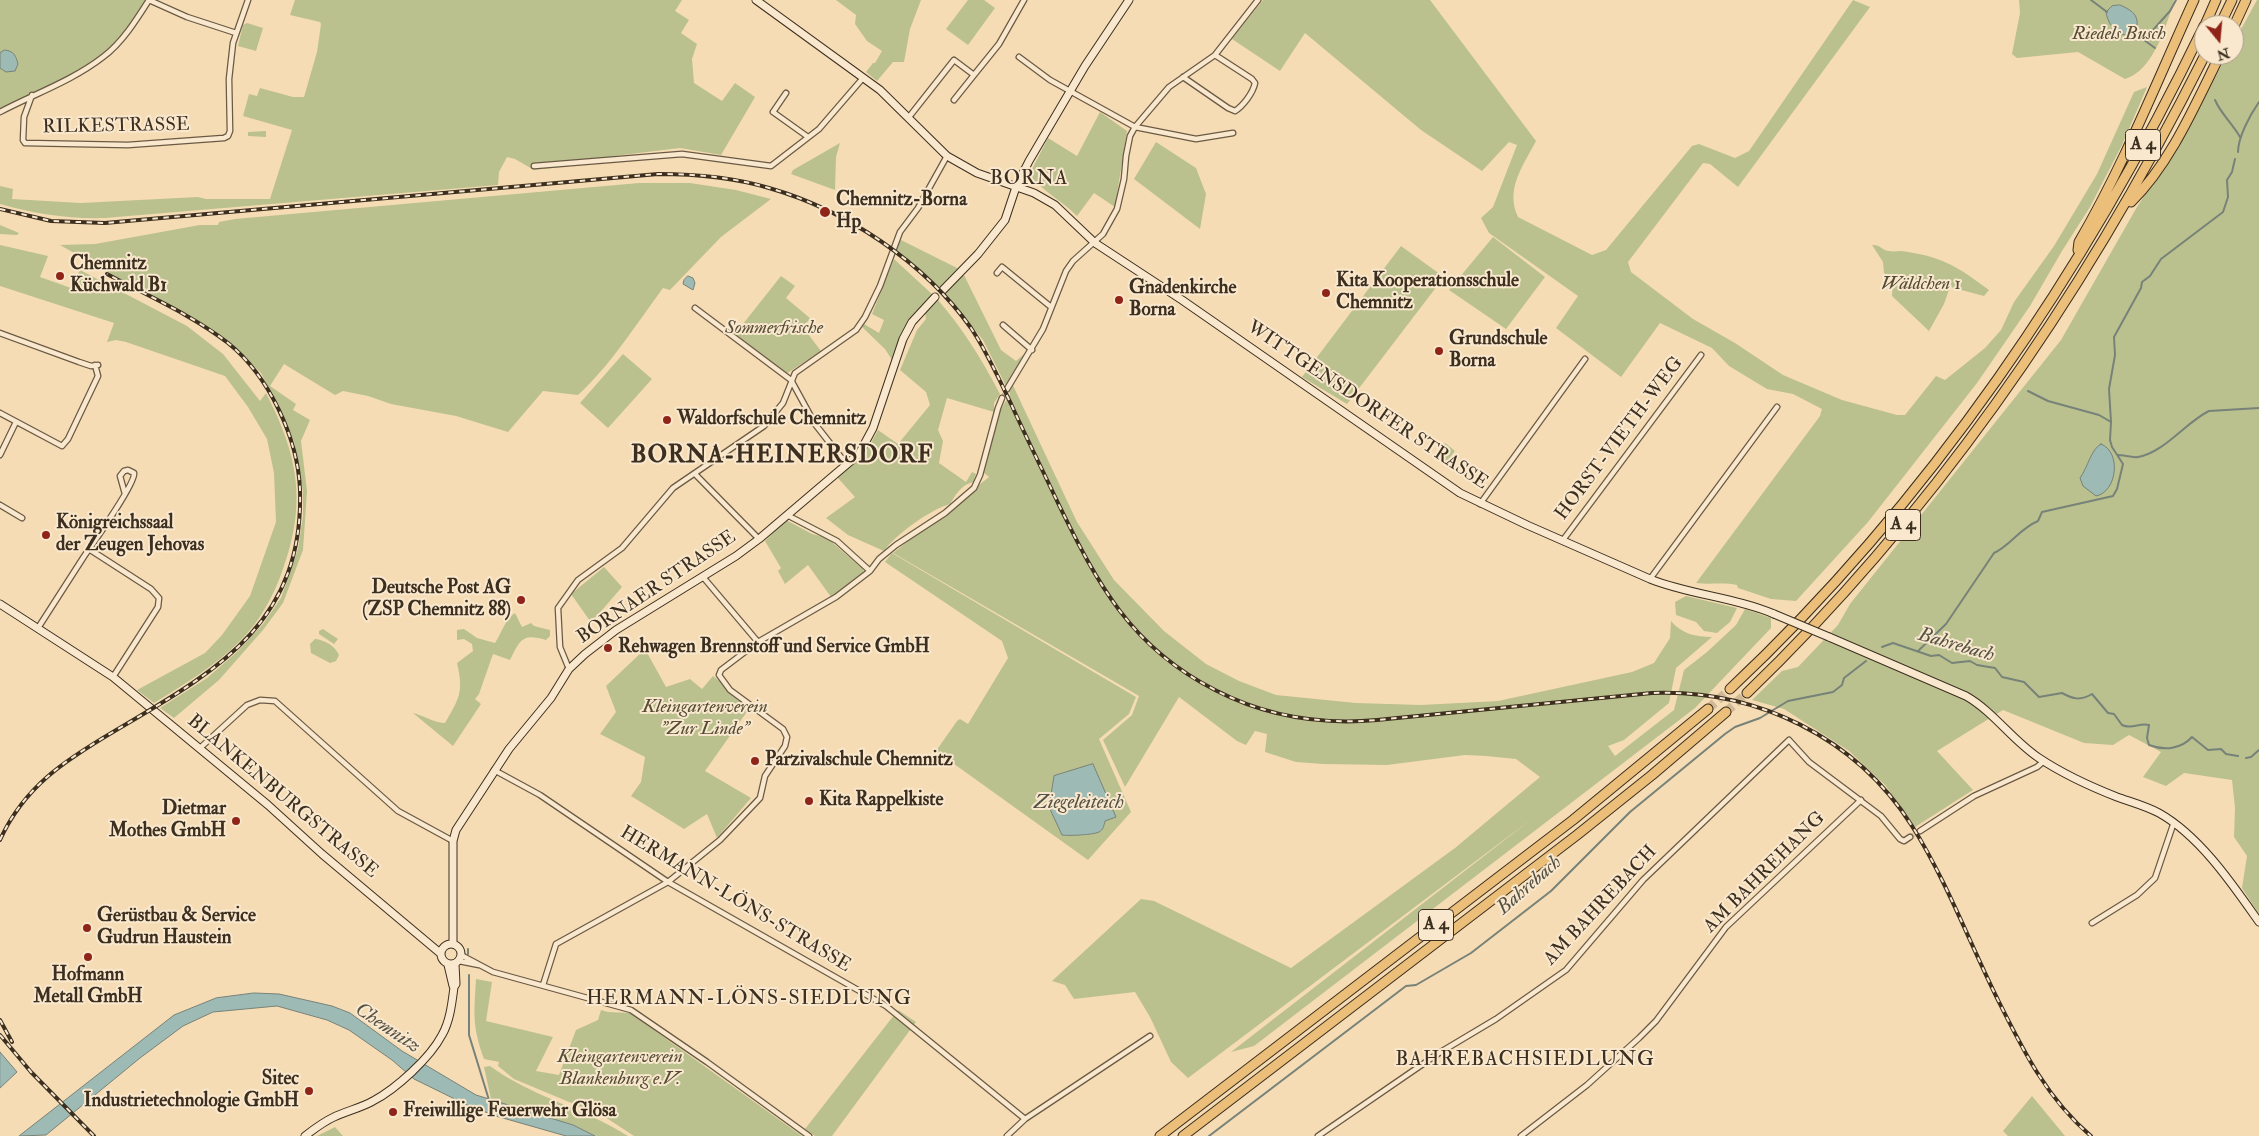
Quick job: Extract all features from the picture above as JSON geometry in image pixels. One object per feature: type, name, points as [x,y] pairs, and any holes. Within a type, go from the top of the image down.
[{"type":"highway","points":[[2076,260],[2079,242],[2109,189],[2194,0]]},
{"type":"highway","name":"A 4","points":[[2209,15],[2216,0]]},
{"type":"highway","points":[[2225,15],[2232,0]]},
{"type":"highway","points":[[2240,15],[2246,3]]},
{"type":"highway","name":"A 4","points":[[1730,689],[1807,614],[1892,516],[1982,399],[2076,260],[2146,139],[2194,45]]},
{"type":"highway","name":"A 4","points":[[1747,693],[1822,617],[1874,560],[1982,422],[2039,341],[2123,209],[2200,65]]},
{"type":"highway","points":[[2123,209],[2141,192],[2169,149],[2215,65]]},
{"type":"highway","name":"A 4","points":[[1160,1136],[1574,820],[1708,709]]},
{"type":"highway","name":"A 4","points":[[1183,1136],[1577,835],[1726,712]]},
{"type":"main road","name":"WITTGENSDORFER STRASSE","points":[[756,0],[880,90],[947,156],[977,173],[1039,196],[1055,205],[1095,243],[1182,300],[1460,493],[1480,504],[1650,580],[1744,603],[1774,614],[1966,696],[2044,761],[2082,782],[2157,812],[2174,822],[2189,835],[2216,866],[2259,922]]},
{"type":"main road","points":[[943,290],[1000,228],[1008,216],[1016,187],[1071,90],[1129,0]]},
{"type":"main road","name":"BORNAER STRASSE","points":[[446,947],[452,921],[454,885],[453,841],[456,830],[494,770],[551,698],[569,669],[616,630],[703,577],[759,539],[859,454],[873,428],[903,339],[912,322],[935,297]]},
{"type":"main road","name":"BLANKENBURGSTRASSE","points":[[0,604],[113,677],[200,748],[428,944],[446,947]]},
{"type":"main road","points":[[305,1136],[334,1117],[376,1099],[402,1080],[427,1056],[442,1036],[454,987],[458,947],[446,947],[442,960],[456,961]]},
{"type":"street","points":[[0,112],[73,77],[104,56],[129,29],[149,0],[187,17],[236,33],[248,0]]},
{"type":"street","points":[[954,100],[998,44],[1024,0]]},
{"type":"street","points":[[1007,390],[1043,329],[1072,261],[1095,243],[1103,234],[1117,209],[1123,187],[1130,136],[1135,126],[1169,87],[1215,55],[1258,0]]},
{"type":"street","name":"RILKESTRASSE","points":[[32,95],[24,117],[23,140],[25,143],[52,145],[148,144],[224,138],[228,136],[230,124],[230,79],[236,33]]},
{"type":"street","points":[[1183,77],[1228,108],[1235,111],[1240,108],[1254,88],[1255,83],[1252,79],[1215,55]]},
{"type":"street","points":[[1019,57],[1050,80],[1135,126],[1196,139],[1233,133]]},
{"type":"street","points":[[909,117],[954,60],[974,76]]},
{"type":"street","points":[[534,166],[682,154],[772,166],[819,129],[863,78]]},
{"type":"street","points":[[786,93],[773,112],[808,137]]},
{"type":"street","points":[[569,669],[560,647],[558,608],[578,580],[622,548],[673,488],[764,426],[777,413],[783,403],[791,380],[803,367],[852,334],[861,323],[880,286],[900,232],[918,208],[947,156]]},
{"type":"street","points":[[997,274],[1002,268],[1051,307]]},
{"type":"street","points":[[694,308],[791,380],[818,429],[847,465]]},
{"type":"street","points":[[1003,325],[1032,350]]},
{"type":"street","points":[[0,333],[79,362],[96,365],[98,376],[68,439],[62,446],[0,413]]},
{"type":"street","name":"HORST-VIETH-WEG","points":[[1563,540],[1700,355]]},
{"type":"street","points":[[1480,504],[1585,358]]},
{"type":"street","points":[[543,984],[556,944],[668,882],[720,840],[760,798],[765,776],[785,746],[787,737],[783,729],[730,690],[719,675],[721,670],[758,642],[836,597],[870,572],[879,559],[896,544],[945,513],[974,488],[980,475],[1002,398]]},
{"type":"street","points":[[1650,580],[1777,407]]},
{"type":"street","points":[[0,455],[16,422]]},
{"type":"street","points":[[38,628],[125,494],[134,478],[133,472],[128,470],[124,471],[120,476],[125,494]]},
{"type":"street","points":[[695,474],[759,539]]},
{"type":"street","points":[[0,505],[22,518]]},
{"type":"street","points":[[787,515],[837,541],[870,572]]},
{"type":"street","points":[[89,549],[151,589],[159,598],[158,607],[113,677]]},
{"type":"street","points":[[703,577],[758,642]]},
{"type":"street","points":[[200,748],[247,705],[260,700],[275,701],[398,810],[453,841]]},
{"type":"street","name":"AM BAHREBACH","points":[[1318,1136],[1439,1053],[1496,1019],[1566,970],[1643,880],[1789,740],[1809,762],[1861,800]]},
{"type":"street","points":[[1920,831],[1974,796],[2037,767],[2044,761]]},
{"type":"street","name":"HERMANN-LÖNS-STRASSE","points":[[494,770],[540,795],[668,882],[886,1006],[1025,1119]]},
{"type":"street","points":[[1861,800],[1881,816],[1900,839],[1904,841],[1910,837]]},
{"type":"street","name":"AM BAHREHANG","points":[[1521,1136],[1587,1085],[1639,1038],[1656,1021],[1726,927],[1861,800]]},
{"type":"street","points":[[2092,923],[2136,895],[2155,878],[2174,822]]},
{"type":"street","points":[[456,961],[479,965],[493,972],[543,984],[631,1010],[810,1136]]},
{"type":"street","points":[[1007,1136],[1025,1119],[1150,1036]]},
{"type":"green space","points":[[0,0],[148,0],[121,37],[89,65],[0,111]]},
{"type":"green space","points":[[295,0],[682,0],[675,11],[689,20],[681,33],[697,44],[692,59],[694,83],[722,101],[735,83],[755,97],[721,155],[680,148],[614,156],[615,161],[534,170],[515,159],[507,157],[499,172],[498,185],[105,218],[78,218],[52,215],[0,204],[0,186],[13,189],[12,199],[81,203],[198,197],[206,199],[270,199],[292,130],[243,116],[249,94],[257,96],[260,88],[293,97],[304,97],[317,52],[321,24],[320,22],[290,15]]},
{"type":"green space","points":[[836,0],[921,0],[910,29],[904,62],[893,62],[877,81],[866,72],[875,63],[882,51],[867,41],[855,24],[856,15]]},
{"type":"green space","points":[[968,0],[984,0],[995,8],[968,45],[946,29]]},
{"type":"green space","points":[[1263,0],[1430,0],[1536,141],[1517,178],[1514,197],[1518,217],[1592,255],[1606,250],[1692,146],[1699,144],[1735,158],[1749,151],[1853,0],[1870,7],[1738,187],[1710,164],[1703,163],[1628,262],[1631,272],[1693,319],[1735,343],[1783,375],[1842,400],[1897,415],[1905,415],[1936,376],[1945,380],[1985,348],[2001,330],[2014,302],[2054,246],[2097,174],[2134,92],[2147,87],[2122,145],[2090,207],[2030,306],[1977,383],[1868,522],[1796,601],[1771,599],[1738,588],[1737,585],[1696,583],[1820,416],[1822,409],[1793,394],[1767,389],[1729,366],[1712,348],[1660,323],[1621,377],[1556,328],[1578,296],[1489,233],[1481,218],[1493,207],[1517,145],[1509,142],[1482,171],[1421,130],[1305,33],[1280,71],[1232,39]]},
{"type":"green space","name":"Riedels Busch","points":[[2019,0],[2174,0],[2163,34],[2151,57],[2135,74],[2125,79],[2078,52],[2017,58],[2012,54],[2020,13]]},
{"type":"green space","points":[[2257,0],[2259,0],[2259,914],[2242,888],[2247,856],[2234,837],[2235,808],[2232,780],[2184,773],[2166,786],[2143,777],[2161,752],[2129,735],[2113,745],[2084,743],[2003,710],[1937,751],[1973,790],[1915,827],[1885,785],[1849,751],[1784,709],[1752,700],[1782,671],[1798,667],[1838,625],[1850,604],[2061,340],[2137,207],[2187,129],[2222,65],[2244,65],[2244,24]]},
{"type":"green space","points":[[247,23],[263,28],[256,51],[238,46],[243,25]]},
{"type":"green space","points":[[1100,112],[1127,131],[1115,207],[1094,193],[1077,216],[1029,175],[1048,138],[1077,156]]},
{"type":"green space","points":[[266,131],[266,137],[248,136],[248,132]]},
{"type":"green space","points":[[1156,142],[1196,168],[1206,194],[1200,229],[1134,179]]},
{"type":"green space","points":[[840,143],[836,157],[835,190],[791,174],[793,170]]},
{"type":"green space","points":[[639,183],[690,183],[736,190],[771,199],[721,237],[670,290],[663,288],[612,358],[578,395],[543,391],[508,432],[456,416],[391,404],[368,396],[343,391],[335,395],[284,364],[270,386],[296,404],[293,410],[310,420],[301,441],[307,491],[303,550],[283,603],[263,630],[219,680],[174,718],[160,708],[207,678],[238,651],[263,624],[281,598],[298,549],[303,516],[303,492],[294,441],[261,373],[223,337],[60,245],[95,244],[200,225],[218,225],[219,222],[235,219]]},
{"type":"green space","points":[[0,225],[19,233],[17,235],[0,234]]},
{"type":"green space","points":[[1493,237],[1545,277],[1506,329],[1449,290]]},
{"type":"green space","points":[[899,239],[961,270],[939,289],[925,274],[895,252]]},
{"type":"green space","points":[[0,245],[48,256],[40,277],[71,288],[80,270],[187,326],[223,354],[260,401],[266,393],[286,437],[296,479],[295,522],[283,569],[271,598],[255,624],[221,658],[154,703],[137,690],[205,653],[222,635],[250,596],[276,522],[274,473],[267,439],[248,407],[225,376],[126,342],[116,340],[107,342],[114,323],[0,286]]},
{"type":"green space","name":"Wäldchen 1","points":[[1872,245],[1886,250],[1915,253],[1938,259],[1958,268],[1989,290],[1984,296],[1950,287],[1944,304],[1929,331],[1892,296],[1893,282],[1884,273],[1883,262]]},
{"type":"green space","points":[[1401,246],[1444,277],[1347,404],[1302,377]]},
{"type":"green space","points":[[894,259],[934,296],[911,322],[894,363],[885,349],[862,327],[864,324],[879,333],[884,320],[872,314]]},
{"type":"green space","points":[[962,271],[1001,350],[1016,361],[1030,349],[1010,379],[1077,522],[1114,580],[1164,631],[1206,664],[1239,681],[1276,695],[1356,703],[1421,705],[1498,701],[1632,672],[1654,663],[1670,638],[1671,621],[1680,629],[1690,634],[1712,637],[1676,668],[1669,703],[1624,740],[1608,746],[1615,756],[1674,710],[1684,670],[1736,625],[1745,609],[1771,618],[1771,628],[1695,708],[1254,1046],[1231,1052],[1533,818],[1188,1078],[1171,1062],[1150,1017],[1135,992],[1074,999],[1065,985],[1052,981],[1141,899],[1154,901],[1291,968],[1455,848],[1540,777],[1516,759],[1486,756],[1465,755],[1387,765],[1296,762],[1265,752],[1267,734],[1255,731],[1246,745],[1237,741],[1179,697],[1125,787],[1103,740],[1132,715],[1139,696],[893,553],[989,477],[984,473],[1000,411],[1010,394],[983,340],[943,292]]},
{"type":"green space","name":"Sommerfrische","points":[[781,276],[795,286],[786,298],[811,319],[802,326],[821,351],[786,374],[735,334]]},
{"type":"green space","points":[[937,299],[972,345],[1000,394],[994,403],[994,412],[947,398],[938,430],[943,441],[939,463],[966,482],[972,472],[976,474],[973,482],[962,488],[950,504],[933,511],[905,530],[884,551],[848,535],[826,518],[855,497],[837,477],[851,467],[861,456],[870,445],[878,430],[898,444],[930,405],[926,392],[900,370],[917,330],[926,319],[925,312]]},
{"type":"green space","points":[[623,354],[652,379],[608,428],[580,403]]},
{"type":"green space","points":[[1445,443],[1455,451],[1445,464],[1435,456]]},
{"type":"green space","points":[[786,520],[812,534],[827,538],[863,569],[864,573],[831,597],[808,565],[785,584],[778,571],[781,568],[765,541]]},
{"type":"green space","points":[[892,553],[1136,697],[1129,714],[1099,739],[1131,812],[1088,860],[936,751],[957,721],[960,719],[968,724],[1008,658],[1002,641],[885,562]],"holes":[[[1054,776],[1105,821],[1102,829],[1096,833],[1062,835],[1049,806]]]},
{"type":"green space","points":[[604,567],[622,587],[597,616],[590,621],[571,594]]},
{"type":"green space","points":[[1686,596],[1737,608],[1730,622],[1717,633],[1704,631],[1696,622],[1676,615],[1675,602]]},
{"type":"green space","points":[[515,613],[522,627],[531,623],[534,626],[550,630],[550,636],[546,640],[532,637],[523,640],[516,647],[510,660],[493,654],[479,694],[475,699],[481,704],[453,746],[413,713],[445,723],[459,695],[460,681],[457,663],[473,651],[472,644],[464,639],[457,640],[457,630],[464,629],[477,638],[495,643],[506,622]]},
{"type":"green space","points":[[323,629],[338,639],[334,644],[319,634],[319,631]]},
{"type":"green space","points":[[315,639],[326,642],[335,649],[339,655],[336,661],[330,663],[311,653],[310,644]]},
{"type":"green space","name":"Kleingartenverein \"Zur Linde\"","points":[[645,649],[666,687],[690,679],[702,689],[713,676],[751,706],[705,771],[751,798],[717,838],[707,814],[684,829],[631,796],[641,782],[645,757],[600,734],[616,712],[606,686]]},
{"type":"green space","name":"Kleingartenverein Blankenburg e.V.","points":[[476,979],[492,982],[486,1021],[553,1037],[536,1071],[559,1075],[576,1030],[598,1020],[601,1010],[630,1013],[802,1136],[634,1136],[605,1117],[514,1079],[498,1066],[499,1062],[484,1059],[477,1037],[475,1019]]},
{"type":"green space","points":[[898,1010],[916,1022],[832,1136],[815,1136],[805,1129]]},
{"type":"green space","points":[[490,1066],[523,1086],[611,1126],[628,1136],[595,1136],[573,1125],[511,1107],[491,1099],[484,1067]]},
{"type":"green space","points":[[2032,1096],[2065,1136],[2008,1136],[2003,1131]]},
{"type":"green space","points":[[335,1127],[343,1136],[317,1136]]},
{"type":"water","points":[[2120,5],[2135,15],[2137,27],[2135,33],[2124,35],[2112,27],[2109,22],[2106,12],[2112,6]]},
{"type":"water","points":[[5,50],[11,51],[15,56],[18,64],[15,71],[6,72],[0,68],[0,53]]},
{"type":"water","points":[[688,276],[693,278],[695,283],[693,290],[683,284]]},
{"type":"water","points":[[2101,444],[2108,448],[2112,455],[2114,472],[2109,487],[2103,493],[2096,496],[2083,486],[2080,478],[2092,454]]},
{"type":"water","name":"Ziegeleiteich","points":[[1093,764],[1116,817],[1105,821],[1102,829],[1096,833],[1062,835],[1049,807],[1054,776]]},
{"type":"water","points":[[254,993],[279,994],[332,1006],[350,1013],[402,1051],[476,1095],[573,1125],[595,1136],[566,1136],[496,1116],[467,1105],[414,1079],[392,1060],[349,1030],[327,1020],[277,1006],[213,1012],[183,1026],[140,1058],[46,1135],[19,1136],[174,1015],[216,998]]},
{"type":"water","points":[[0,1052],[17,1072],[0,1088]]},
{"type":"waterway","points":[[2091,0],[2107,12]]},
{"type":"waterway","points":[[2145,39],[2170,11],[2176,0]]},
{"type":"waterway","points":[[2133,32],[2155,48]]},
{"type":"waterway","points":[[2215,100],[2240,137]]},
{"type":"waterway","points":[[2238,152],[2242,133],[2259,102]]},
{"type":"waterway","points":[[1918,651],[1946,624],[1994,553],[2031,524],[2038,521],[2042,512],[2113,496],[2117,489],[2123,464],[2112,447],[2110,440],[2109,389],[2115,355],[2114,337],[2141,288],[2142,282],[2150,276],[2161,259],[2223,212],[2228,197],[2227,180],[2232,172],[2235,159]]},
{"type":"waterway","points":[[2028,391],[2048,401],[2099,415],[2111,422]]},
{"type":"waterway","points":[[2118,455],[2138,457],[2148,454],[2209,411],[2259,408]]},
{"type":"waterway","name":"Bahrebach","points":[[1882,647],[1893,643],[1931,656],[1939,655],[1952,663],[1970,661],[1977,665],[1995,668],[2002,677],[2024,682],[2039,697],[2062,693],[2073,698],[2080,698],[2092,694],[2108,713],[2114,714],[2122,725],[2129,727],[2142,724],[2149,725],[2147,738],[2149,745],[2172,748],[2183,744],[2192,737],[2208,750],[2221,749],[2226,754],[2238,756]]},
{"type":"waterway","name":"Bahrebach","points":[[1209,1136],[1406,986],[1416,985],[1471,953],[1551,891],[1630,812],[1725,734],[1735,727],[1760,718],[1788,701],[1833,692],[1842,685],[1844,678],[1866,661]]},
{"type":"waterway","name":"Bahrebach","points":[[2246,758],[2251,757],[2259,750]]},
{"type":"waterway","points":[[468,949],[468,954]]},
{"type":"waterway","points":[[469,975],[469,1035],[489,1100]]},
{"type":"tunnel","points":[[1002,398],[1007,389]]},
{"type":"tunnel","points":[[1708,709],[1730,689]]},
{"type":"tunnel","points":[[1726,712],[1747,693]]},
{"type":"tunnel","points":[[1910,837],[1920,831]]},
{"type":"railway","points":[[0,209],[51,221],[105,223],[658,174],[700,176],[741,181],[769,188],[826,210],[854,225],[907,260],[952,304],[971,328],[988,356],[1058,503],[1103,587],[1139,634],[1186,673],[1215,690],[1234,699],[1273,712],[1314,720],[1335,721],[1377,720],[1652,693],[1691,694],[1729,700],[1765,710],[1800,725],[1833,744],[1862,767],[1889,795],[1912,826],[1946,888],[1996,996],[2036,1071],[2061,1105],[2091,1136]]},
{"type":"railway","points":[[0,840],[21,805],[47,777],[95,743],[185,688],[218,665],[246,639],[269,610],[287,576],[297,537],[300,490],[294,450],[279,409],[256,373],[243,357],[214,333],[185,315],[107,274]]},
{"type":"railway","points":[[0,1020],[12,1042]]},
{"type":"railway","points":[[0,1035],[31,1072],[94,1136]]},
{"type":"place","name":"Chemnitz-Borna Hp","points":[[825,212]]},
{"type":"place","name":"Chemnitz Küchwald B1","points":[[60,276]]},
{"type":"place","name":"Kita Kooperationsschule Chemnitz","points":[[1326,293]]},
{"type":"place","name":"Gnadenkirche Borna","points":[[1119,300]]},
{"type":"place","name":"Grundschule Borna","points":[[1439,351]]},
{"type":"place","name":"Waldorfschule Chemnitz","points":[[667,420]]},
{"type":"place","name":"Königreichssaal der Zeugen Jehovas","points":[[46,535]]},
{"type":"place","name":"Deutsche Post AG (ZSP Chemnitz 88)","points":[[521,600]]},
{"type":"place","name":"Rehwagen Brennstoff und Service GmbH","points":[[608,648]]},
{"type":"place","name":"Parzivalschule Chemnitz","points":[[755,761]]},
{"type":"place","name":"Kita Rappelkiste","points":[[809,801]]},
{"type":"place","name":"Dietmar Mothes GmbH","points":[[236,821]]},
{"type":"place","name":"Gerüstbau & Service Gudrun Haustein","points":[[87,928]]},
{"type":"place","name":"Hofmann Metall GmbH","points":[[88,957]]},
{"type":"place","name":"Sitec Industrietechnologie GmbH","points":[[309,1091]]},
{"type":"place","name":"Freiwillige Feuerwehr Glösa","points":[[393,1112]]},
{"type":"district","name":"BORNA","points":[[1029,180]]},
{"type":"district","name":"BORNA-HEINERSDORF","points":[[782,457]]},
{"type":"district","name":"HERMANN-LÖNS-SIEDLUNG","points":[[749,1000]]},
{"type":"district","name":"BAHREBACHSIEDLUNG","points":[[1525,1061]]},
{"type":"water label","name":"Chemnitz","points":[[387,1029]]}]
